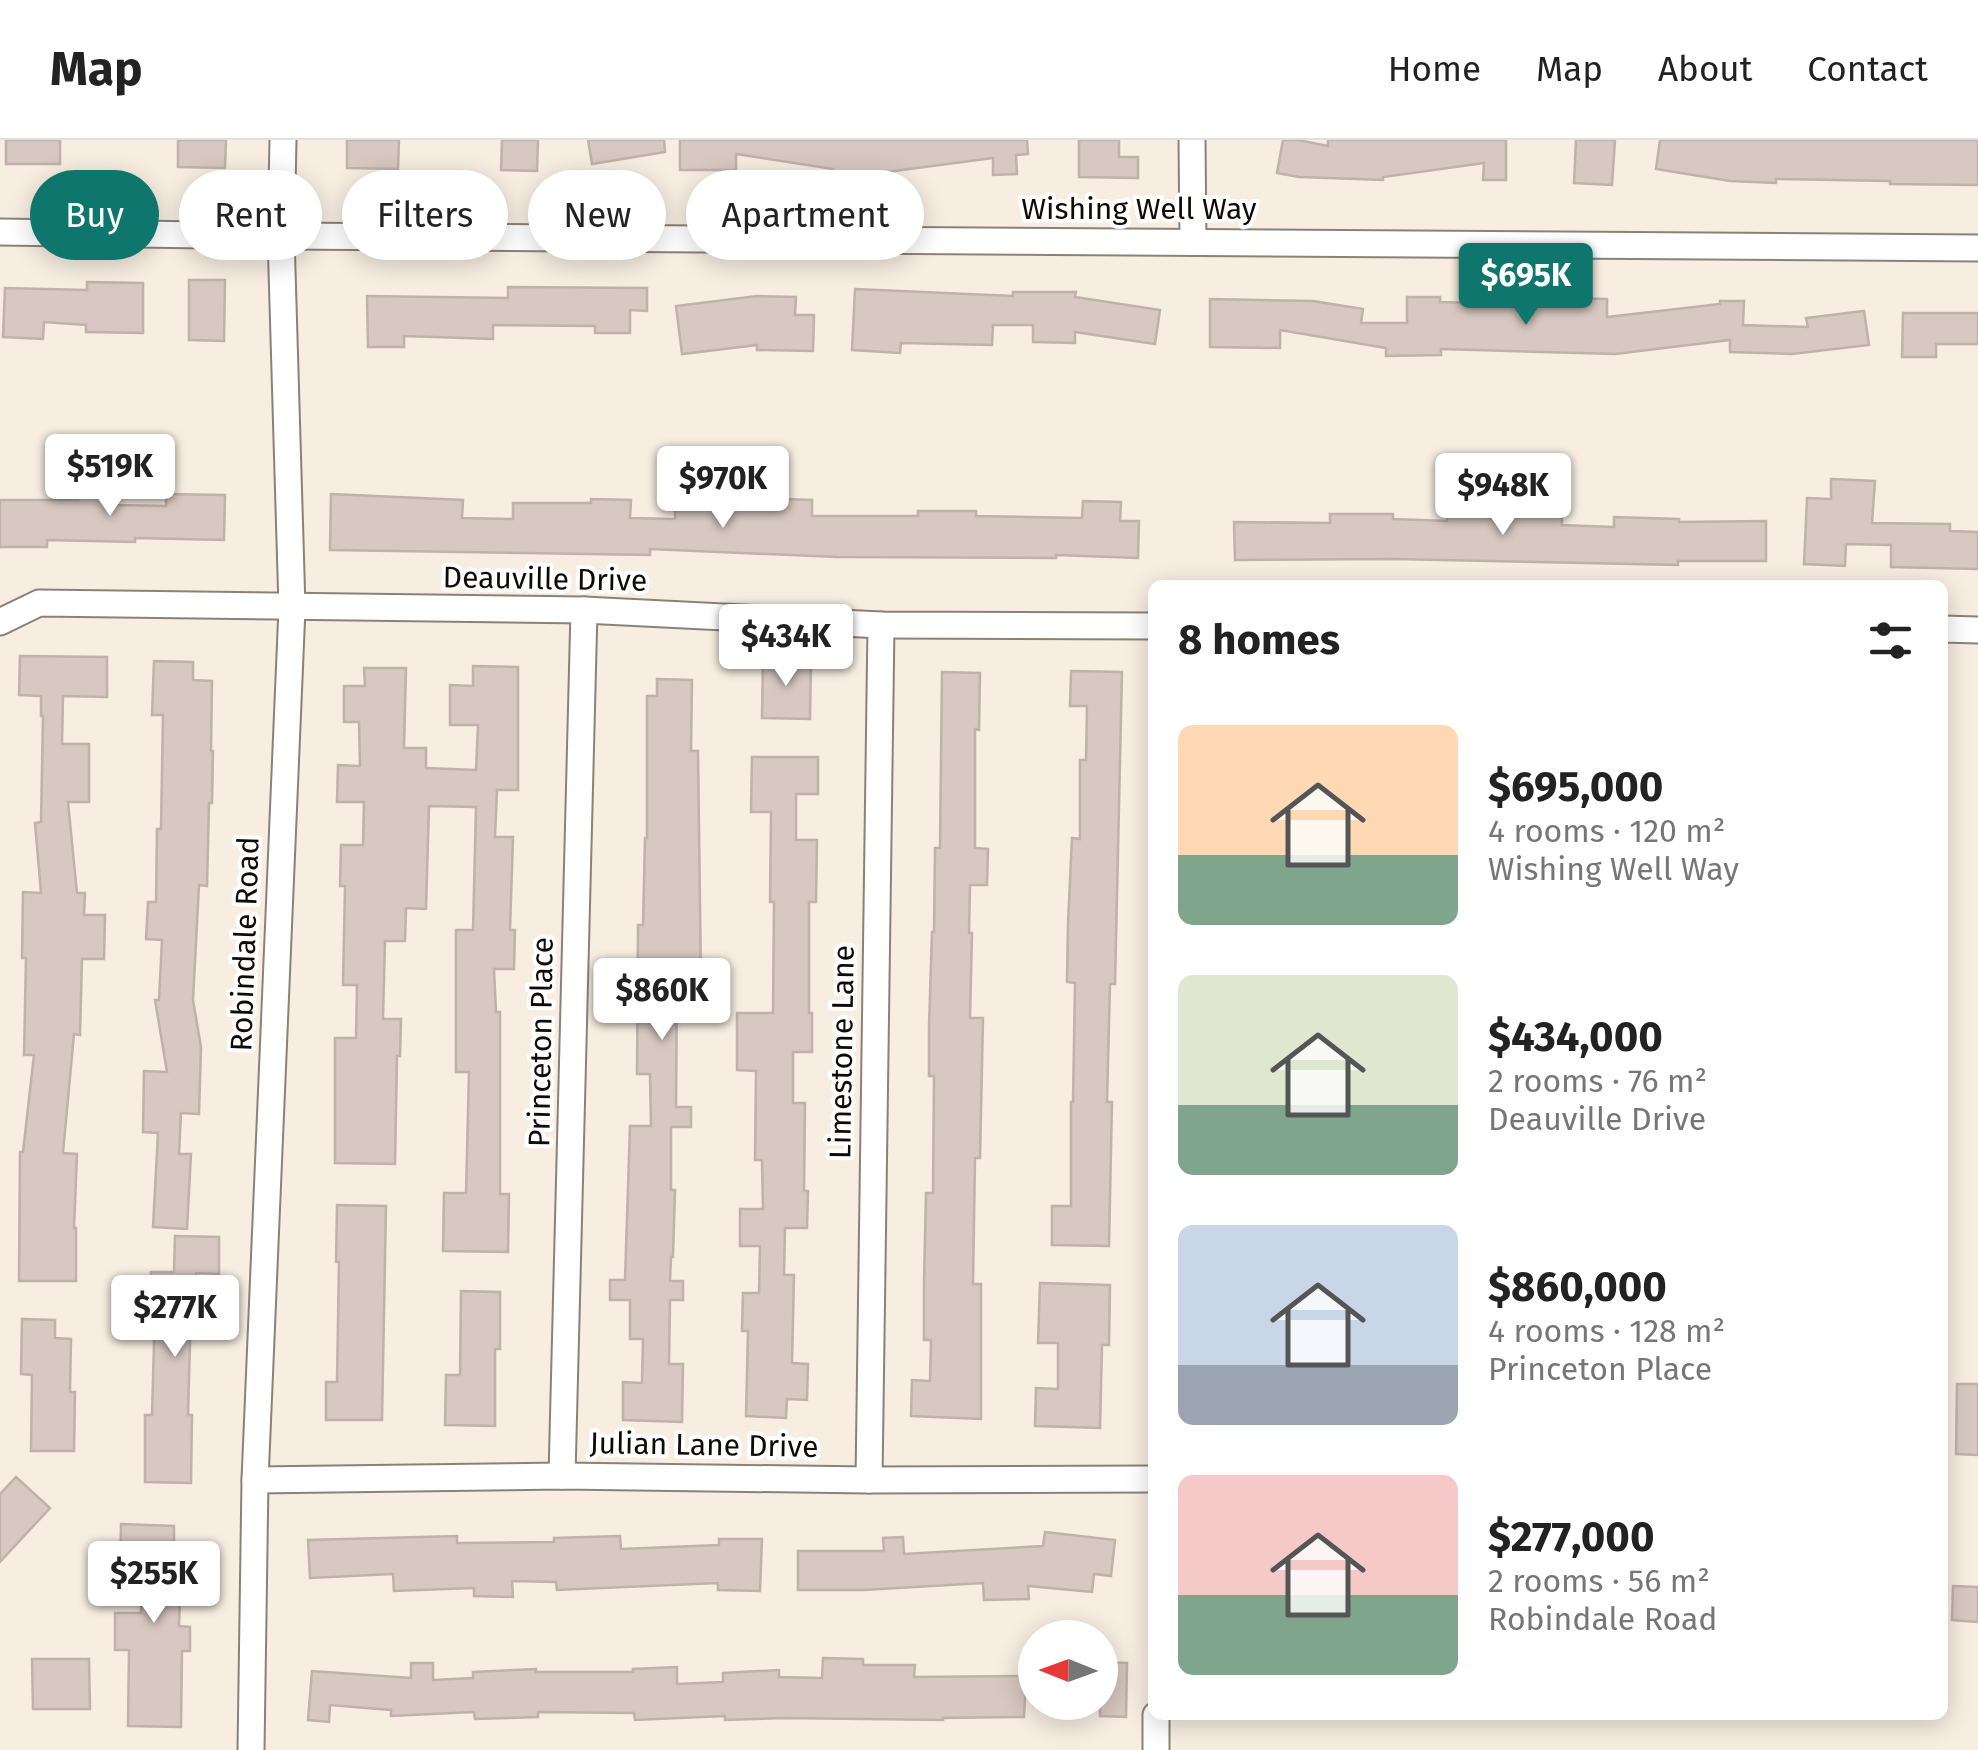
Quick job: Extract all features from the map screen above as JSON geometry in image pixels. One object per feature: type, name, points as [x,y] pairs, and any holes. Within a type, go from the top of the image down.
[{"type":"street","name":"Robindale Road","points":[[282,140],[282,170]]},
{"type":"street","points":[[1192,140],[1193,242]]},
{"type":"street","name":"Wishing Well Way","points":[[0,232],[179,235]]},
{"type":"street","name":"Wishing Well Way","points":[[322,236],[1978,248]]},
{"type":"street","name":"Robindale Road","points":[[251,1750],[255,1480],[292,608],[282,260]]},
{"type":"street","name":"Deauville Drive","points":[[0,622],[39,603],[584,610],[881,625],[1148,626]]},
{"type":"street","name":"Princeton Place","points":[[562,1476],[584,610]]},
{"type":"street","name":"Limestone Lane","points":[[869,1480],[881,625]]},
{"type":"street","points":[[1948,629],[1978,630]]},
{"type":"street","name":"Julian Lane Drive","points":[[255,1480],[562,1476],[1148,1478]]},
{"type":"street","points":[[1156,1720],[1156,1750]]},
{"type":"building","points":[[6,140],[60,140],[60,164],[6,164]]},
{"type":"building","points":[[178,140],[226,140],[225,168],[178,167]]},
{"type":"building","points":[[347,140],[399,140],[398,169],[347,168]]},
{"type":"building","points":[[502,140],[538,140],[537,170],[501,170]]},
{"type":"building","points":[[588,140],[664,140],[665,152],[592,164]]},
{"type":"building","points":[[680,140],[1027,140],[1028,154],[1016,155],[1017,174],[993,175],[993,158],[902,170],[833,170],[736,154],[736,170],[680,170]]},
{"type":"building","points":[[1079,140],[1119,140],[1119,157],[1138,157],[1138,178],[1079,177]]},
{"type":"building","points":[[1283,140],[1328,146],[1328,140],[1506,140],[1506,180],[1483,180],[1484,163],[1383,180],[1299,177],[1277,173]]},
{"type":"building","points":[[1576,140],[1615,140],[1612,185],[1574,183]]},
{"type":"building","points":[[1660,140],[1978,140],[1978,185],[1730,181],[1656,169]]},
{"type":"building","points":[[189,280],[225,280],[224,341],[189,340]]},
{"type":"building","points":[[87,282],[143,283],[143,333],[86,332],[86,325],[44,322],[43,339],[3,337],[5,288],[87,290]]},
{"type":"building","points":[[508,287],[647,288],[647,311],[630,310],[630,333],[595,333],[595,326],[493,325],[493,339],[404,336],[404,347],[368,347],[367,296],[508,298]]},
{"type":"building","points":[[855,289],[1013,296],[1013,292],[1076,292],[1075,297],[1160,310],[1155,344],[1075,332],[1075,343],[1033,342],[1033,325],[993,325],[992,345],[901,343],[900,353],[852,350]]},
{"type":"building","points":[[757,296],[796,297],[795,315],[814,315],[813,351],[757,350],[757,345],[682,354],[676,306]]},
{"type":"building","points":[[1407,297],[1440,297],[1440,302],[1552,305],[1552,298],[1607,299],[1607,317],[1744,301],[1743,325],[1808,327],[1806,318],[1864,311],[1869,345],[1792,354],[1730,352],[1730,340],[1615,354],[1441,349],[1441,355],[1386,356],[1386,348],[1280,330],[1280,348],[1210,347],[1210,299],[1313,301],[1363,309],[1361,323],[1407,323]]},
{"type":"building","points":[[1903,313],[1978,313],[1978,344],[1936,344],[1936,357],[1902,357]]},
{"type":"building","points":[[1831,479],[1875,481],[1872,523],[1950,524],[1950,531],[1978,532],[1978,569],[1891,567],[1891,545],[1846,544],[1845,566],[1804,564],[1807,498],[1831,499]]},
{"type":"building","points":[[78,487],[116,487],[116,505],[166,506],[166,494],[225,495],[224,540],[47,540],[47,547],[0,547],[0,500],[78,500]]},
{"type":"building","points":[[331,494],[463,500],[462,518],[513,519],[513,503],[591,503],[591,499],[631,500],[630,518],[675,519],[675,507],[757,508],[758,498],[812,500],[812,516],[918,516],[918,511],[976,511],[976,516],[1082,518],[1083,501],[1121,502],[1120,521],[1139,521],[1138,558],[837,557],[650,549],[650,555],[330,550]]},
{"type":"building","points":[[1447,500],[1562,506],[1562,525],[1614,527],[1614,517],[1679,522],[1766,521],[1766,561],[1678,561],[1678,565],[1235,560],[1234,522],[1330,523],[1330,514],[1393,514],[1393,519],[1447,521]]},
{"type":"building","points":[[20,656],[107,657],[107,697],[63,696],[62,744],[89,744],[89,802],[68,802],[77,893],[85,893],[84,915],[105,915],[104,959],[82,959],[80,1035],[74,1034],[63,1153],[77,1154],[76,1281],[19,1281],[20,1152],[34,1055],[24,1055],[23,892],[41,893],[35,823],[41,822],[43,716],[41,696],[19,695]]},
{"type":"building","points":[[763,659],[811,660],[810,719],[762,718]]},
{"type":"building","points":[[154,661],[193,662],[193,680],[212,681],[212,803],[207,886],[199,885],[193,1000],[201,1047],[199,1114],[181,1113],[179,1154],[191,1154],[187,1229],[153,1227],[158,1133],[143,1132],[144,1071],[167,1072],[155,1000],[159,1000],[162,940],[146,939],[148,902],[156,902],[157,829],[161,829],[163,715],[152,715]]},
{"type":"building","points":[[473,666],[518,667],[518,790],[497,790],[495,837],[513,837],[510,930],[515,930],[514,969],[494,969],[496,1012],[500,1012],[500,1194],[509,1194],[508,1252],[443,1251],[444,1193],[466,1193],[469,1072],[456,1072],[456,930],[473,930],[476,807],[429,806],[426,909],[406,908],[405,941],[385,941],[383,1019],[401,1019],[395,1164],[335,1163],[335,1038],[356,1038],[357,985],[343,985],[345,886],[340,886],[341,845],[363,845],[364,802],[337,802],[338,765],[360,766],[359,722],[344,722],[344,686],[365,686],[364,668],[406,668],[404,748],[426,748],[426,768],[476,770],[478,725],[450,725],[450,685],[473,686]]},
{"type":"building","points":[[1071,671],[1122,672],[1115,984],[1110,984],[1107,1102],[1112,1102],[1109,1246],[1052,1245],[1052,1206],[1071,1206],[1075,983],[1067,982],[1068,923],[1072,838],[1080,839],[1080,760],[1086,760],[1087,706],[1070,706]]},
{"type":"building","points":[[942,672],[980,673],[979,730],[975,729],[975,848],[988,849],[987,885],[970,885],[969,933],[970,1018],[983,1018],[973,1284],[981,1284],[981,1419],[911,1416],[912,1380],[930,1381],[931,1340],[924,1340],[924,1283],[926,1193],[933,1193],[934,1076],[929,1076],[929,1027],[935,848],[940,848]]},
{"type":"building","points":[[657,679],[692,680],[691,751],[698,751],[701,982],[677,982],[676,1107],[691,1107],[691,1127],[671,1127],[671,1190],[675,1190],[670,1281],[683,1281],[683,1300],[670,1300],[669,1364],[683,1364],[682,1422],[623,1420],[623,1382],[642,1383],[643,1339],[630,1339],[630,1300],[610,1300],[610,1280],[625,1280],[630,1126],[651,1126],[650,1074],[637,1074],[638,925],[643,925],[647,838],[647,696],[657,696]]},
{"type":"building","points":[[752,757],[818,757],[818,794],[796,794],[796,840],[817,840],[816,902],[809,902],[812,1052],[793,1052],[793,1103],[805,1103],[807,1228],[785,1228],[784,1275],[794,1275],[792,1363],[808,1364],[807,1400],[787,1399],[786,1418],[746,1416],[748,1331],[742,1331],[743,1293],[759,1293],[760,1246],[740,1246],[740,1209],[763,1209],[762,1160],[755,1160],[756,1071],[737,1070],[737,1013],[773,1013],[771,812],[751,812]]},
{"type":"building","points":[[337,1205],[386,1206],[382,1420],[326,1420],[326,1382],[337,1382]]},
{"type":"building","points":[[175,1236],[219,1237],[219,1274],[196,1273],[196,1308],[191,1308],[191,1483],[145,1482],[145,1415],[152,1415],[155,1308],[151,1308],[151,1272],[174,1272]]},
{"type":"building","points":[[1040,1283],[1110,1285],[1109,1345],[1102,1345],[1100,1428],[1035,1426],[1036,1388],[1058,1389],[1058,1343],[1038,1343]]},
{"type":"building","points":[[461,1291],[500,1292],[495,1426],[445,1425],[446,1375],[460,1375]]},
{"type":"building","points":[[22,1319],[55,1320],[55,1338],[71,1339],[74,1451],[31,1451],[32,1375],[21,1374]]},
{"type":"building","points":[[1957,1384],[1978,1384],[1978,1455],[1956,1454]]},
{"type":"building","points":[[16,1477],[50,1508],[0,1562],[0,1494]]},
{"type":"building","points":[[121,1524],[174,1526],[174,1548],[191,1548],[190,1570],[181,1570],[179,1626],[190,1627],[190,1651],[182,1651],[181,1727],[128,1726],[129,1650],[115,1650],[115,1613],[141,1613],[142,1569],[120,1568]]},
{"type":"building","points":[[1045,1532],[1115,1540],[1111,1576],[1094,1574],[1092,1592],[1028,1586],[1029,1599],[984,1600],[983,1583],[798,1590],[798,1551],[884,1551],[883,1538],[903,1537],[904,1554],[1043,1546]]},
{"type":"building","points":[[457,1536],[457,1543],[554,1542],[554,1538],[620,1536],[621,1549],[719,1545],[719,1539],[762,1539],[760,1591],[718,1590],[718,1583],[557,1590],[556,1582],[512,1581],[513,1597],[474,1596],[474,1588],[394,1591],[393,1574],[310,1578],[308,1540]]},
{"type":"building","points":[[1953,1586],[1978,1587],[1978,1622],[1952,1620]]},
{"type":"building","points":[[823,1658],[863,1659],[863,1665],[915,1665],[914,1677],[1018,1676],[1018,1717],[725,1720],[725,1716],[635,1720],[634,1713],[538,1712],[538,1717],[475,1719],[474,1712],[391,1716],[391,1710],[330,1705],[329,1722],[308,1720],[312,1671],[411,1678],[411,1663],[433,1663],[433,1680],[473,1678],[473,1672],[633,1672],[677,1667],[677,1684],[723,1682],[723,1673],[779,1670],[779,1677],[822,1678]]},
{"type":"building","points":[[32,1659],[89,1659],[90,1709],[33,1709]]},
{"type":"building","points":[[1118,1663],[1127,1663],[1126,1717],[1118,1717]]}]
